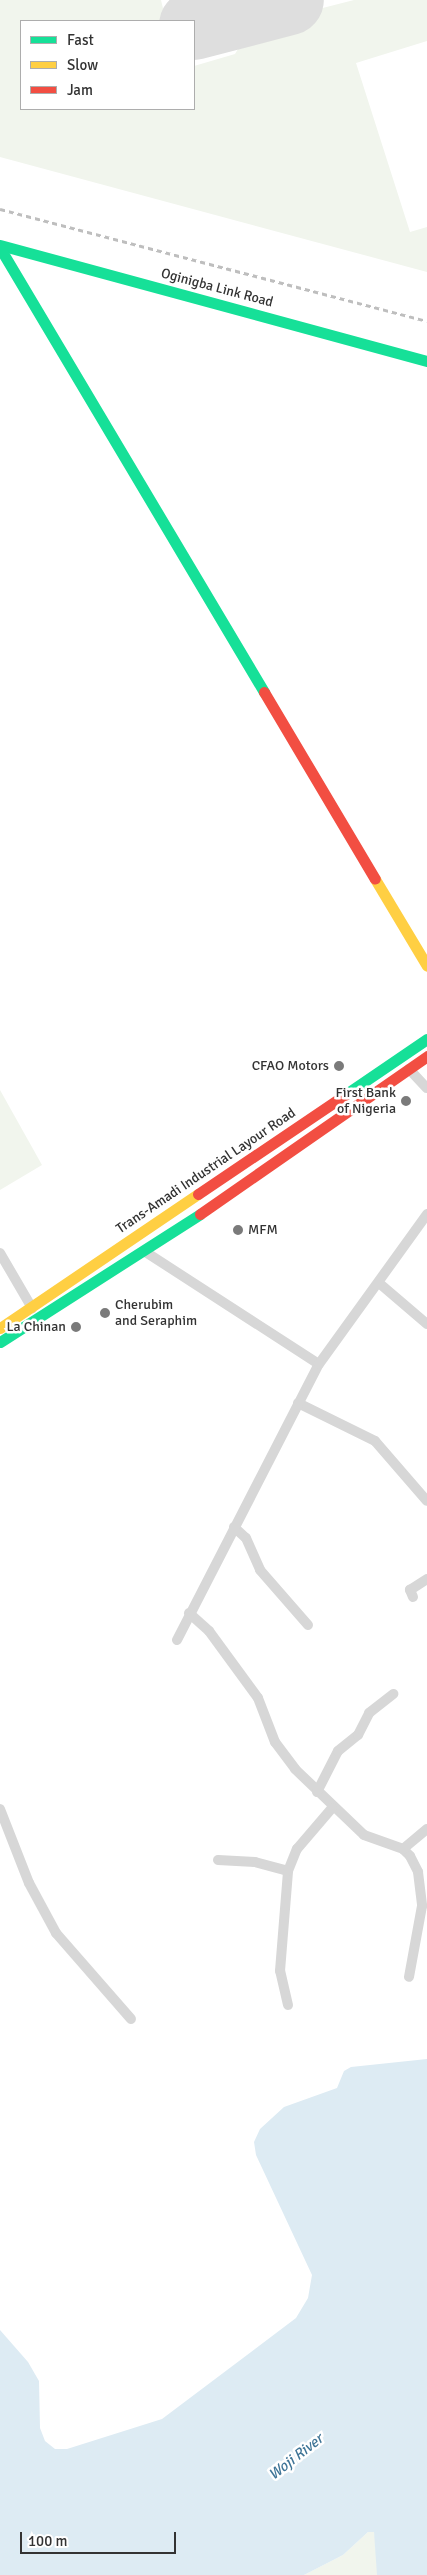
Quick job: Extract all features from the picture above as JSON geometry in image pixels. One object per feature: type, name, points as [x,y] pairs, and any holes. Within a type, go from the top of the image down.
[{"type":"street","name":"Oginigba Link Road","points":[[0,246],[427,361]]},
{"type":"street","points":[[0,246],[427,966]]},
{"type":"street","name":"Trans-Amadi Industrial Layour Road","points":[[0,1328],[427,1039]]},
{"type":"street","points":[[0,1342],[144,1251],[427,1056]]},
{"type":"street","points":[[409,1069],[427,1088]]},
{"type":"street","points":[[177,1640],[189,1613],[319,1364],[427,1214]]},
{"type":"street","points":[[144,1251],[319,1364]]},
{"type":"street","points":[[0,1253],[32,1308]]},
{"type":"street","points":[[379,1283],[427,1324]]},
{"type":"street","points":[[298,1403],[375,1441],[427,1501]]},
{"type":"street","points":[[234,1527],[246,1538],[260,1570],[308,1625]]},
{"type":"street","points":[[413,1597],[410,1590],[427,1579]]},
{"type":"street","points":[[189,1613],[227,1654],[258,1698],[278,1747],[317,1792],[332,1808],[364,1835],[403,1849],[423,1874],[422,1906],[409,1977]]},
{"type":"street","points":[[317,1792],[338,1751],[358,1735],[370,1712],[393,1694]]},
{"type":"street","points":[[288,2005],[280,1971],[288,1871],[297,1849],[332,1808]]},
{"type":"street","points":[[0,1809],[19,1862],[51,1925],[70,1953],[131,2019]]},
{"type":"street","points":[[403,1849],[427,1829]]},
{"type":"street","points":[[218,1860],[255,1862],[288,1871]]},
{"type":"shaded area","points":[[0,0],[161,0],[166,20],[20,20],[20,110],[195,110],[195,66],[235,54],[252,26],[354,0],[427,0],[427,41],[356,63],[410,232],[427,227],[427,272],[0,157]]},
{"type":"shaded area","points":[[0,1090],[42,1165],[0,1190]]},
{"type":"shaded area","points":[[368,2532],[374,2532],[377,2541],[377,2575],[304,2575],[343,2555]]},
{"type":"water","name":"Woji River","points":[[427,2059],[427,2575],[377,2575],[374,2532],[368,2532],[343,2555],[304,2575],[0,2575],[0,2330],[28,2362],[39,2381],[40,2428],[45,2441],[55,2449],[67,2449],[162,2419],[296,2318],[308,2298],[312,2275],[256,2155],[254,2142],[260,2129],[284,2107],[337,2088],[344,2071],[351,2067]]},
{"type":"runway","points":[[195,25],[289,0]]},
{"type":"railway","points":[[0,209],[427,321]]},
{"type":"traffic: fast","points":[[0,245],[427,361]]},
{"type":"traffic: fast","points":[[0,248],[264,692]]},
{"type":"traffic: fast","points":[[346,1094],[427,1039]]},
{"type":"traffic: fast","points":[[0,1342],[200,1214]]},
{"type":"traffic: slow","points":[[375,879],[427,966]]},
{"type":"traffic: slow","points":[[0,1328],[198,1194]]},
{"type":"traffic: jam","points":[[264,692],[375,879]]},
{"type":"traffic: jam","points":[[200,1214],[427,1056]]},
{"type":"traffic: jam","points":[[198,1194],[346,1094]]},
{"type":"place","name":"CFAO Motors","points":[[339,1066]]},
{"type":"place","name":"First Bank of Nigeria","points":[[406,1101]]},
{"type":"place","name":"MFM","points":[[238,1230]]},
{"type":"place","name":"Cherubim and Seraphim","points":[[105,1313]]},
{"type":"place","name":"La Chinan","points":[[76,1327]]}]
